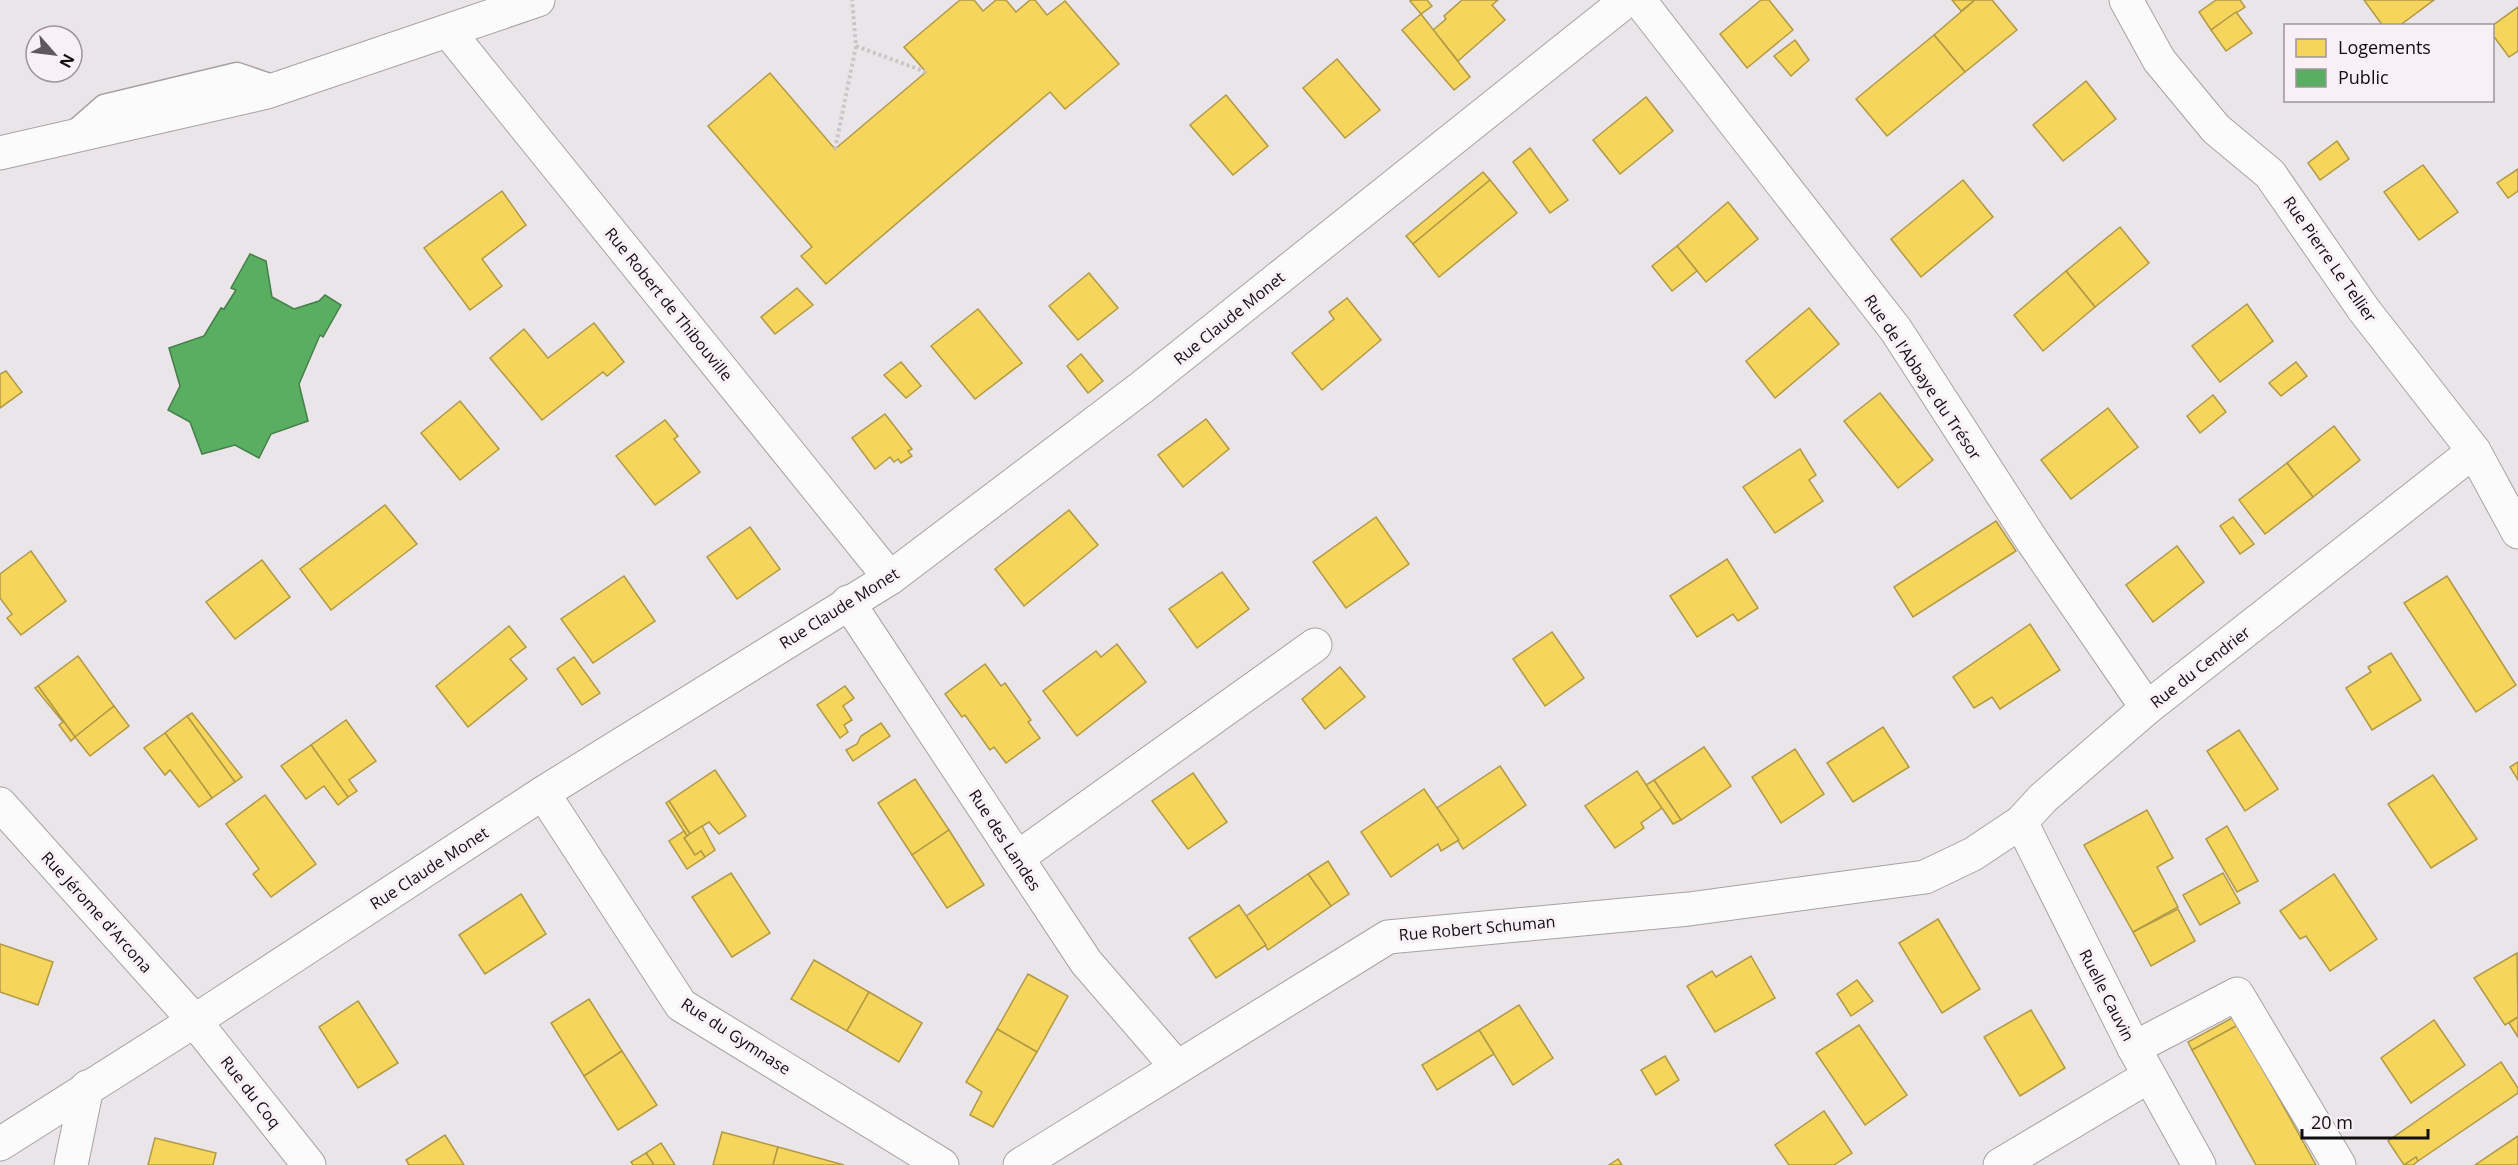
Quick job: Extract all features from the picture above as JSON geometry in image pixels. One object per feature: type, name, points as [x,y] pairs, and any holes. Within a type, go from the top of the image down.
[{"type":"street","points":[[0,153],[278,88],[538,0]]},
{"type":"street","name":"Rue Claude Monet","points":[[0,1144],[543,793],[890,578],[1141,388],[1627,0]]},
{"type":"street","name":"Rue de l'Abbaye du Trésor","points":[[1640,0],[1896,330],[2033,542],[2147,708]]},
{"type":"street","name":"Rue Pierre Le Tellier","points":[[2126,0],[2159,60],[2216,129],[2270,174],[2364,310],[2474,451],[2518,532]]},
{"type":"street","name":"Rue Robert de Thibouville","points":[[448,31],[890,578]]},
{"type":"street","name":"Rue du Cendrier","points":[[1925,877],[1973,854],[2020,822],[2043,798],[2147,708],[2474,451]]},
{"type":"street","name":"Rue des Landes","points":[[848,602],[1086,962],[1176,1066]]},
{"type":"street","points":[[1017,858],[1315,645]]},
{"type":"street","name":"Rue du Gymnase","points":[[543,793],[681,1005],[942,1165]]},
{"type":"street","name":"Rue Jérome d'Arcona","points":[[0,804],[193,1020]]},
{"type":"street","name":"Ruelle Cauvin","points":[[2020,822],[2134,1048],[2199,1165]]},
{"type":"street","name":"Rue Robert Schuman","points":[[1020,1165],[1176,1066],[1388,937],[1689,909],[1925,877]]},
{"type":"street","points":[[2134,1048],[2237,994],[2339,1165]]},
{"type":"street","name":"Rue du Coq","points":[[193,1020],[309,1165]]},
{"type":"street","points":[[2000,1165],[2149,1076]]},
{"type":"street","points":[[71,1165],[87,1087]]},
{"type":"path","points":[[836,149],[856,46],[852,0]]},
{"type":"path","points":[[856,46],[926,72]]},
{"type":"building: Logements","points":[[960,0],[974,0],[983,11],[996,0],[1006,0],[1016,12],[1030,0],[1035,0],[1047,15],[1065,1],[1119,64],[1065,109],[1050,92],[826,284],[801,256],[812,247],[708,126],[770,73],[835,149],[926,72],[904,47]]},
{"type":"building: Logements","points":[[1427,0],[1432,6],[1421,14],[1410,1]]},
{"type":"building: Logements","points":[[1462,0],[1498,0],[1492,5],[1505,20],[1458,61],[1433,30],[1446,19],[1444,16]]},
{"type":"building: Logements","points":[[1761,0],[1769,0],[1793,30],[1747,68],[1720,34]]},
{"type":"building: Logements","points":[[1952,0],[1975,0],[1961,11]]},
{"type":"building: Logements","points":[[1975,0],[1992,0],[2017,30],[1965,72],[1934,35]]},
{"type":"building: Logements","points":[[2216,0],[2240,0],[2245,7],[2211,30],[2199,12]]},
{"type":"building: Logements","points":[[2364,0],[2434,0],[2402,24],[2382,24]]},
{"type":"building: Logements","points":[[2518,7],[2518,51],[2509,57],[2494,37],[2494,25]]},
{"type":"building: Logements","points":[[2236,12],[2252,33],[2226,51],[2211,30]]},
{"type":"building: Logements","points":[[1421,14],[1470,77],[1454,90],[1402,30]]},
{"type":"building: Logements","points":[[1934,35],[1965,72],[1887,136],[1856,99]]},
{"type":"building: Logements","points":[[1795,40],[1809,60],[1791,76],[1774,56]]},
{"type":"building: Logements","points":[[1337,59],[1380,110],[1345,138],[1303,88]]},
{"type":"building: Logements","points":[[2086,81],[2116,119],[2063,161],[2033,125]]},
{"type":"building: Logements","points":[[1226,95],[1268,146],[1233,175],[1190,125]]},
{"type":"building: Logements","points":[[1646,97],[1673,131],[1620,174],[1593,140]]},
{"type":"building: Logements","points":[[2337,141],[2349,159],[2320,180],[2308,163]]},
{"type":"building: Logements","points":[[1530,148],[1568,200],[1550,213],[1513,162]]},
{"type":"building: Logements","points":[[2423,165],[2458,212],[2419,240],[2384,192]]},
{"type":"building: Logements","points":[[2518,169],[2518,191],[2508,198],[2497,183]]},
{"type":"building: Logements","points":[[1483,172],[1490,180],[1413,244],[1406,236]]},
{"type":"building: Logements","points":[[1490,180],[1517,213],[1439,277],[1413,244]]},
{"type":"building: Logements","points":[[1963,180],[1993,217],[1921,277],[1891,239]]},
{"type":"building: Logements","points":[[502,191],[526,225],[482,259],[502,286],[470,310],[424,248]]},
{"type":"building: Logements","points":[[1728,202],[1758,239],[1706,282],[1677,246]]},
{"type":"building: Logements","points":[[2120,227],[2149,263],[2095,307],[2066,271]]},
{"type":"building: Logements","points":[[1677,246],[1697,271],[1672,291],[1652,266]]},
{"type":"building: Logements","points":[[2066,271],[2095,307],[2043,351],[2014,315]]},
{"type":"building: Logements","points":[[1089,273],[1118,308],[1078,340],[1049,306]]},
{"type":"building: Logements","points":[[797,288],[813,305],[775,334],[761,317]]},
{"type":"building: Logements","points":[[1347,298],[1381,340],[1322,390],[1292,353],[1334,319],[1329,312]]},
{"type":"building: Logements","points":[[2247,304],[2273,341],[2220,382],[2192,346]]},
{"type":"building: Logements","points":[[1809,308],[1839,344],[1775,398],[1746,361]]},
{"type":"building: Logements","points":[[978,309],[1022,363],[975,399],[931,346]]},
{"type":"building: Logements","points":[[594,323],[624,362],[607,376],[603,372],[542,420],[490,358],[524,329],[548,358]]},
{"type":"building: Logements","points":[[1081,354],[1103,381],[1088,393],[1067,366]]},
{"type":"building: Logements","points":[[901,362],[921,386],[906,398],[884,375]]},
{"type":"building: Logements","points":[[2296,362],[2307,376],[2281,396],[2269,383]]},
{"type":"building: Logements","points":[[6,371],[22,392],[0,408],[0,374]]},
{"type":"building: Logements","points":[[1880,393],[1933,460],[1898,488],[1844,421]]},
{"type":"building: Logements","points":[[2213,395],[2226,412],[2200,433],[2187,416]]},
{"type":"building: Logements","points":[[460,401],[499,449],[460,480],[421,433]]},
{"type":"building: Logements","points":[[2108,408],[2138,447],[2071,499],[2041,460]]},
{"type":"building: Logements","points":[[885,414],[912,449],[908,451],[912,456],[901,463],[898,459],[894,462],[890,457],[875,469],[852,438]]},
{"type":"building: Logements","points":[[1206,419],[1229,449],[1183,487],[1158,455]]},
{"type":"building: Logements","points":[[665,420],[678,436],[674,439],[700,472],[655,505],[616,456]]},
{"type":"building: Logements","points":[[2334,426],[2360,460],[2313,497],[2287,463]]},
{"type":"building: Logements","points":[[1800,449],[1816,475],[1809,480],[1823,501],[1775,533],[1743,487]]},
{"type":"building: Logements","points":[[2287,463],[2313,497],[2265,534],[2239,500]]},
{"type":"building: Logements","points":[[385,505],[417,544],[331,610],[300,569]]},
{"type":"building: Logements","points":[[1069,510],[1098,545],[1024,606],[995,569]]},
{"type":"building: Logements","points":[[1376,517],[1409,564],[1346,608],[1313,562]]},
{"type":"building: Logements","points":[[2233,517],[2254,544],[2240,554],[2220,526]]},
{"type":"building: Logements","points":[[1996,521],[2016,551],[1913,617],[1894,587]]},
{"type":"building: Logements","points":[[750,527],[780,569],[737,599],[707,557]]},
{"type":"building: Logements","points":[[2177,546],[2204,582],[2153,622],[2126,585]]},
{"type":"building: Logements","points":[[31,551],[66,601],[21,635],[7,618],[12,614],[0,598],[0,574]]},
{"type":"building: Logements","points":[[1727,559],[1758,608],[1738,621],[1733,614],[1697,637],[1670,596]]},
{"type":"building: Logements","points":[[262,560],[290,597],[235,639],[206,602]]},
{"type":"building: Logements","points":[[1222,572],[1249,609],[1197,648],[1169,609]]},
{"type":"building: Logements","points":[[624,576],[655,621],[593,663],[561,619]]},
{"type":"building: Logements","points":[[2447,576],[2516,685],[2476,712],[2404,603]]},
{"type":"building: Logements","points":[[2030,624],[2060,670],[2000,709],[1992,697],[1974,708],[1953,677]]},
{"type":"building: Logements","points":[[509,626],[526,647],[510,659],[527,679],[468,727],[436,686]]},
{"type":"building: Logements","points":[[1552,632],[1584,678],[1545,706],[1513,659]]},
{"type":"building: Logements","points":[[1117,644],[1146,682],[1077,736],[1043,691],[1096,651],[1101,657]]},
{"type":"building: Logements","points":[[2391,653],[2421,700],[2372,730],[2346,688],[2371,672],[2368,667]]},
{"type":"building: Logements","points":[[78,656],[114,706],[75,737],[38,686]]},
{"type":"building: Logements","points":[[574,657],[600,693],[582,705],[557,669]]},
{"type":"building: Logements","points":[[985,664],[1001,686],[1005,683],[1031,720],[1028,722],[1040,738],[1006,763],[994,747],[990,750],[965,715],[962,717],[945,694]]},
{"type":"building: Logements","points":[[1340,667],[1365,697],[1325,729],[1302,699]]},
{"type":"building: Logements","points":[[38,686],[75,737],[71,741],[59,725],[63,722],[35,688]]},
{"type":"building: Logements","points":[[845,686],[854,698],[843,706],[852,720],[844,725],[848,732],[840,738],[817,705]]},
{"type":"building: Logements","points":[[114,706],[129,726],[90,756],[75,737]]},
{"type":"building: Logements","points":[[192,713],[242,777],[235,782],[187,716]]},
{"type":"building: Logements","points":[[187,716],[235,782],[212,798],[165,733]]},
{"type":"building: Logements","points":[[346,720],[376,761],[349,780],[357,791],[348,797],[311,745]]},
{"type":"building: Logements","points":[[881,723],[890,736],[853,761],[846,750],[857,744],[861,736]]},
{"type":"building: Logements","points":[[1883,727],[1909,767],[1853,802],[1827,763]]},
{"type":"building: Logements","points":[[2239,730],[2278,789],[2245,811],[2207,751]]},
{"type":"building: Logements","points":[[165,733],[212,798],[199,807],[170,770],[165,775],[144,748]]},
{"type":"building: Logements","points":[[311,745],[348,797],[338,805],[324,786],[306,799],[281,766]]},
{"type":"building: Logements","points":[[1704,747],[1731,786],[1681,820],[1654,780]]},
{"type":"building: Logements","points":[[1795,749],[1824,794],[1781,823],[1752,777]]},
{"type":"building: Logements","points":[[2518,762],[2518,780],[2510,767]]},
{"type":"building: Logements","points":[[1500,766],[1526,805],[1463,849],[1437,808]]},
{"type":"building: Logements","points":[[715,770],[746,816],[719,834],[709,822],[690,834],[669,801]]},
{"type":"building: Logements","points":[[1637,771],[1662,808],[1641,823],[1644,828],[1615,848],[1585,806]]},
{"type":"building: Logements","points":[[1193,773],[1227,822],[1188,849],[1152,801]]},
{"type":"building: Logements","points":[[2433,775],[2477,839],[2431,868],[2388,804]]},
{"type":"building: Logements","points":[[915,779],[949,830],[912,855],[878,803]]},
{"type":"building: Logements","points":[[1654,780],[1681,820],[1673,824],[1646,785]]},
{"type":"building: Logements","points":[[1424,789],[1459,840],[1441,851],[1438,844],[1391,877],[1361,832]]},
{"type":"building: Logements","points":[[265,795],[316,864],[271,897],[253,874],[259,869],[226,824]]},
{"type":"building: Logements","points":[[669,801],[690,834],[687,836],[666,803]]},
{"type":"building: Logements","points":[[2147,810],[2173,858],[2157,867],[2178,907],[2133,932],[2084,845]]},
{"type":"building: Logements","points":[[702,826],[715,850],[705,857],[701,851],[695,855],[684,838]]},
{"type":"building: Logements","points":[[2227,826],[2258,881],[2237,892],[2206,839]]},
{"type":"building: Logements","points":[[949,830],[984,885],[947,908],[912,855]]},
{"type":"building: Logements","points":[[684,831],[687,836],[684,838],[695,855],[701,851],[705,857],[687,869],[669,841]]},
{"type":"building: Logements","points":[[1328,861],[1349,894],[1331,906],[1308,874]]},
{"type":"building: Logements","points":[[731,873],[770,933],[732,957],[692,897]]},
{"type":"building: Logements","points":[[2223,873],[2240,903],[2200,925],[2183,895]]},
{"type":"building: Logements","points":[[1308,874],[1331,906],[1268,950],[1246,916]]},
{"type":"building: Logements","points":[[2334,874],[2377,939],[2330,971],[2306,936],[2300,939],[2280,911]]},
{"type":"building: Logements","points":[[521,894],[546,934],[485,974],[459,935]]},
{"type":"building: Logements","points":[[1239,905],[1266,945],[1216,978],[1189,938]]},
{"type":"building: Logements","points":[[2178,909],[2195,941],[2151,966],[2133,932]]},
{"type":"building: Logements","points":[[1938,919],[1980,989],[1942,1013],[1899,943]]},
{"type":"building: Logements","points":[[0,944],[53,962],[38,1005],[0,992]]},
{"type":"building: Logements","points":[[2517,953],[2518,1017],[2505,1025],[2474,978]]},
{"type":"building: Logements","points":[[1751,956],[1775,998],[1715,1032],[1687,986],[1712,971],[1716,977]]},
{"type":"building: Logements","points":[[814,960],[869,992],[847,1031],[791,999]]},
{"type":"building: Logements","points":[[1028,974],[1068,996],[1037,1052],[997,1029]]},
{"type":"building: Logements","points":[[1857,980],[1873,1001],[1851,1016],[1837,994]]},
{"type":"building: Logements","points":[[869,992],[922,1023],[899,1062],[847,1031]]},
{"type":"building: Logements","points":[[589,999],[622,1051],[584,1076],[551,1023]]},
{"type":"building: Logements","points":[[358,1001],[398,1063],[358,1088],[319,1027]]},
{"type":"building: Logements","points":[[1519,1005],[1553,1058],[1513,1085],[1479,1030]]},
{"type":"building: Logements","points":[[2031,1010],[2065,1068],[2020,1096],[1984,1037]]},
{"type":"building: Logements","points":[[2234,1017],[2238,1025],[2192,1050],[2188,1042]]},
{"type":"building: Logements","points":[[2518,1017],[2518,1037],[2509,1023]]},
{"type":"building: Logements","points":[[2434,1020],[2465,1065],[2411,1103],[2381,1058]]},
{"type":"building: Logements","points":[[1859,1025],[1907,1095],[1865,1125],[1816,1053]]},
{"type":"building: Logements","points":[[2238,1025],[2316,1165],[2256,1165],[2192,1050]]},
{"type":"building: Logements","points":[[997,1029],[1037,1052],[993,1127],[970,1115],[982,1092],[966,1082]]},
{"type":"building: Logements","points":[[1479,1030],[1494,1054],[1437,1090],[1422,1065]]},
{"type":"building: Logements","points":[[622,1051],[657,1105],[618,1130],[584,1076]]},
{"type":"building: Logements","points":[[1665,1056],[1679,1080],[1656,1095],[1641,1070]]},
{"type":"building: Logements","points":[[2501,1062],[2518,1088],[2518,1093],[2418,1161],[2416,1157],[2404,1165],[2388,1141]]},
{"type":"building: Logements","points":[[1824,1111],[1852,1153],[1834,1165],[1789,1165],[1775,1145]]},
{"type":"building: Logements","points":[[722,1132],[778,1147],[773,1165],[713,1165]]},
{"type":"building: Logements","points":[[445,1135],[464,1165],[409,1165],[406,1160]]},
{"type":"building: Logements","points":[[2518,1136],[2518,1165],[2475,1165]]},
{"type":"building: Logements","points":[[155,1138],[216,1153],[213,1165],[148,1165]]},
{"type":"building: Logements","points":[[661,1143],[675,1165],[654,1165],[646,1153]]},
{"type":"building: Logements","points":[[778,1147],[844,1165],[773,1165]]},
{"type":"building: Logements","points":[[646,1153],[654,1165],[633,1165],[631,1162]]},
{"type":"building: Logements","points":[[2416,1157],[2418,1161],[2413,1165],[2404,1165]]},
{"type":"building: Logements","points":[[1618,1159],[1622,1165],[1609,1165]]},
{"type":"building: Public","points":[[250,254],[266,261],[272,297],[294,309],[319,301],[325,295],[341,305],[323,337],[320,335],[299,384],[308,421],[271,434],[259,458],[235,445],[202,454],[190,422],[168,410],[180,386],[169,348],[204,336],[221,308],[224,309],[236,290],[231,288]]}]
